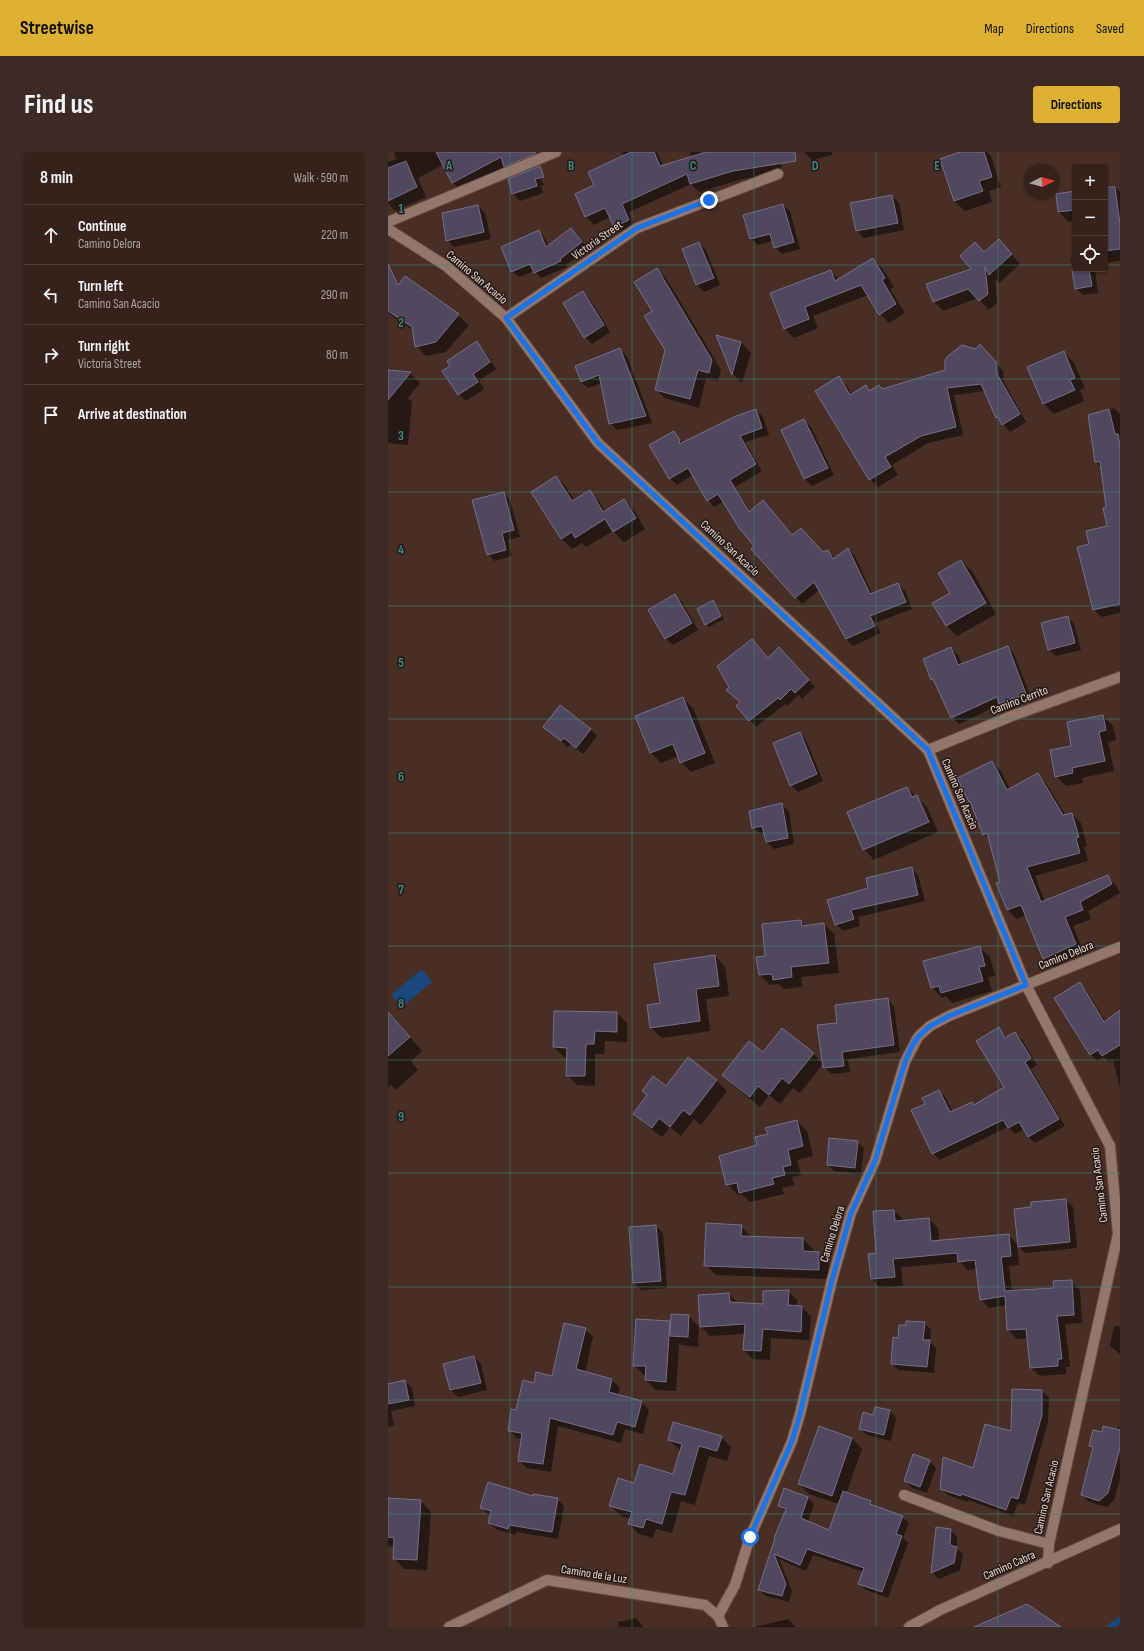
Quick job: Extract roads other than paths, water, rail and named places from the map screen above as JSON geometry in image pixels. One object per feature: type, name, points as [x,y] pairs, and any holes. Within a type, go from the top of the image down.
[{"type":"street","points":[[388,222],[556,152]]},
{"type":"street","name":"Victoria Street","points":[[506,318],[637,228],[778,174]]},
{"type":"street","name":"Camino San Acacio","points":[[388,229],[446,266],[506,318],[598,443],[928,750],[1026,985],[1110,1146],[1118,1234],[1049,1544],[1048,1563]]},
{"type":"street","name":"Camino Cerrito","points":[[928,750],[1012,716],[1120,677]]},
{"type":"street","name":"Camino Delora","points":[[718,1616],[735,1585],[750,1537],[792,1441],[800,1414],[832,1280],[851,1213],[875,1161],[905,1062],[912,1046],[918,1037],[930,1026],[949,1016],[1120,947]]},
{"type":"street","points":[[904,1495],[999,1531],[1049,1544]]},
{"type":"street","name":"Camino Cabra","points":[[909,1627],[940,1610],[1048,1563],[1120,1529]]},
{"type":"street","name":"Camino de la Luz","points":[[449,1627],[547,1580],[705,1605],[718,1616]]},
{"type":"street","points":[[718,1616],[723,1627]]},
{"type":"water","points":[[422,969],[432,982],[402,1007],[391,995]]},
{"type":"waterway","points":[[1110,1627],[1120,1620]]}]
